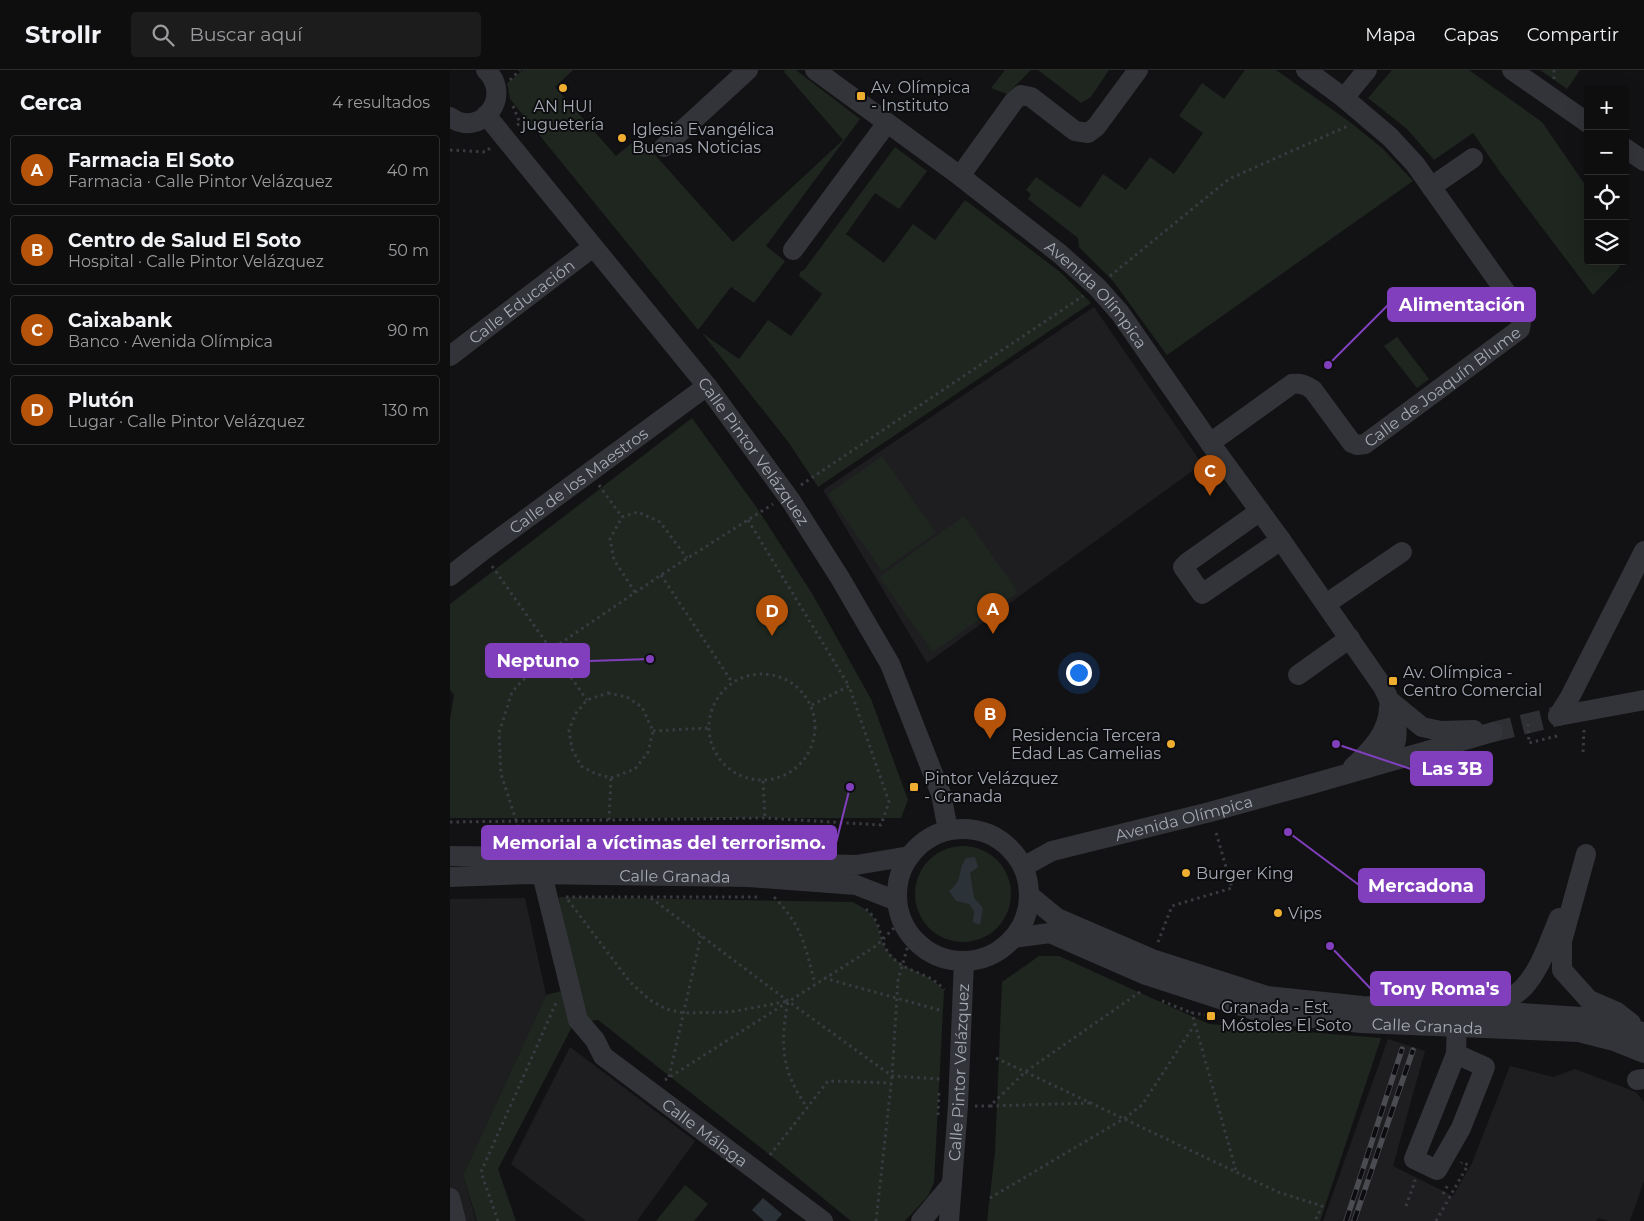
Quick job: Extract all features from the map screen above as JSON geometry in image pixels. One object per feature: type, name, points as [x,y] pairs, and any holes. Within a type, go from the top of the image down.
[{"type":"street","points":[[664,147],[748,70]]},
{"type":"street","points":[[960,176],[1014,101],[1021,96],[1031,97],[1075,131],[1088,133],[1096,127],[1138,70]]},
{"type":"street","name":"Calle de Joaquín Blume","points":[[1210,443],[1292,384],[1300,383],[1313,390],[1352,443],[1357,445],[1365,444],[1520,330],[1522,315],[1415,164],[1390,138],[1344,98],[1306,70]]},
{"type":"street","points":[[1344,98],[1367,70]]},
{"type":"street","points":[[1512,70],[1584,120]]},
{"type":"street","name":"Avenida Olímpica","points":[[819,71],[960,176],[1060,254],[1096,287],[1120,313],[1210,443],[1350,638],[1389,700],[1422,727],[1441,731],[1471,730],[1493,732],[1210,812],[1052,850],[1023,867]]},
{"type":"street","points":[[450,117],[454,120],[474,122],[490,112],[497,94],[492,72]]},
{"type":"street","name":"Calle Pintor Velázquez","points":[[486,115],[707,386],[787,495],[840,578],[890,664],[941,794],[948,830]]},
{"type":"street","points":[[793,250],[887,123]]},
{"type":"street","points":[[1629,151],[1644,161]]},
{"type":"street","points":[[1431,186],[1473,158]]},
{"type":"street","name":"Calle Educación","points":[[450,356],[593,247]]},
{"type":"street","name":"Calle de los Maestros","points":[[450,576],[707,386]]},
{"type":"street","points":[[1260,511],[1183,567],[1202,594],[1281,540]]},
{"type":"street","points":[[1562,725],[1570,697],[1644,551]]},
{"type":"street","points":[[1326,604],[1402,552]]},
{"type":"street","points":[[1298,675],[1350,638]]},
{"type":"street","points":[[1346,774],[1368,753],[1384,731],[1389,714],[1389,700]]},
{"type":"street","name":"Avenida Olímpica","points":[[1389,700],[1397,733]]},
{"type":"street","points":[[1562,725],[1644,700]]},
{"type":"street","points":[[1377,740],[1422,727]]},
{"type":"street","points":[[1367,768],[1392,750],[1397,733]]},
{"type":"street","points":[[965,829],[980,831],[998,838],[1013,851],[1023,867],[1028,880],[1029,894],[1025,918],[1013,938],[995,953],[981,958],[964,961],[950,960],[928,951],[907,928],[897,901],[900,877],[910,856],[924,842],[948,830],[965,829]]},
{"type":"street","points":[[1486,1010],[1513,996],[1523,988],[1539,966],[1586,854],[1562,941],[1562,970],[1589,1000],[1617,1012],[1643,1032]]},
{"type":"street","name":"Calle Granada","points":[[450,856],[856,865],[910,856]]},
{"type":"street","name":"Calle Granada","points":[[450,877],[542,874],[749,877],[856,886],[897,901]]},
{"type":"street","name":"Calle Málaga","points":[[542,874],[556,897],[578,1020],[595,1040],[603,1056],[823,1221]]},
{"type":"street","name":"Calle Granada","points":[[1029,894],[1057,918],[1152,959],[1266,996],[1362,1006],[1486,1010],[1582,1016],[1643,1032]]},
{"type":"street","name":"Calle Granada","points":[[1013,938],[1050,933],[1146,975],[1263,1013],[1361,1023],[1579,1032],[1614,1041],[1644,1053]]},
{"type":"street","name":"Calle Pintor Velázquez","points":[[949,1221],[958,1106],[964,961]]},
{"type":"street","points":[[1456,1054],[1485,1067],[1461,1128],[1437,1170],[1414,1159],[1456,1054],[1458,984]]},
{"type":"street","name":"Calle Pintor Velázquez","points":[[920,1221],[952,1184]]},
{"type":"street","points":[[450,1198],[456,1221]]},
{"type":"path","points":[[524,857],[516,820],[502,774],[499,733],[512,692],[552,649],[635,592],[787,495],[1096,287],[1229,179],[1366,117]]},
{"type":"path","points":[[450,150],[486,152],[503,136]]},
{"type":"path","points":[[589,472],[622,517]]},
{"type":"path","points":[[635,592],[614,560],[610,539],[622,517],[638,512],[660,522],[687,558]]},
{"type":"path","points":[[450,822],[765,818],[881,825],[889,802],[849,686],[748,520]]},
{"type":"path","points":[[481,552],[587,700]]},
{"type":"path","points":[[661,575],[732,682]]},
{"type":"path","points":[[752,674],[776,674],[799,687],[812,705],[816,728],[810,752],[792,772],[763,781],[744,778],[726,768],[712,749],[708,728],[710,713],[717,697],[732,682],[752,674]]},
{"type":"path","points":[[812,705],[849,686]]},
{"type":"path","points":[[608,693],[628,697],[642,707],[653,731],[648,752],[635,769],[612,778],[596,774],[581,766],[572,749],[569,730],[576,713],[587,700],[608,693]]},
{"type":"path","points":[[1528,724],[1529,743],[1562,725]]},
{"type":"path","points":[[653,731],[708,728]]},
{"type":"path","points":[[1575,732],[1584,729],[1584,752]]},
{"type":"path","points":[[609,820],[612,778]]},
{"type":"path","points":[[763,781],[765,818]]},
{"type":"path","points":[[1152,959],[1172,906],[1232,888],[1210,812]]},
{"type":"path","points":[[556,897],[784,898]]},
{"type":"path","points":[[556,897],[630,982],[650,1000],[666,1009],[684,1013],[731,1012],[788,1001]]},
{"type":"path","points":[[651,897],[788,1001],[892,1076],[940,1079]]},
{"type":"path","points":[[774,897],[791,916],[803,938],[815,984]]},
{"type":"path","points":[[860,906],[867,910],[876,920],[881,940],[890,954],[902,965],[939,983],[944,991],[944,998]]},
{"type":"path","points":[[650,1090],[876,946],[881,940],[907,928]]},
{"type":"path","points":[[876,1221],[892,1076],[898,980],[907,928]]},
{"type":"path","points":[[669,1077],[701,936]]},
{"type":"path","points":[[824,978],[943,1011],[944,1004]]},
{"type":"path","points":[[990,1106],[1025,1072],[1140,992]]},
{"type":"path","points":[[498,1221],[481,1172],[558,997]]},
{"type":"path","points":[[788,1001],[784,1024],[783,1050],[788,1073],[796,1092],[807,1107]]},
{"type":"path","points":[[1207,1015],[1192,1013],[1237,1171]]},
{"type":"path","points":[[990,1198],[1124,1118],[1142,1105],[1195,1024]]},
{"type":"path","points":[[996,1058],[1278,1192],[1322,1206],[1315,1221]]},
{"type":"path","points":[[937,1123],[940,1070]]},
{"type":"path","points":[[770,1155],[828,1081],[891,1083]]},
{"type":"path","points":[[958,1106],[1092,1103]]},
{"type":"path","points":[[1406,1206],[1416,1181],[1406,1177],[1414,1159]]},
{"type":"path","points":[[1436,1221],[1468,1165],[1462,1162],[1458,1169]]},
{"type":"path","points":[[1443,1194],[1453,1176]]},
{"type":"shaded area","points":[[523,70],[573,70],[555,87],[616,156],[639,137],[733,242],[843,140],[784,72],[785,70],[796,70],[860,119],[766,246],[785,261],[754,303],[731,287],[698,330],[510,99],[507,83]]},
{"type":"shaded area","points":[[1005,70],[1031,70],[1007,94],[991,88]]},
{"type":"shaded area","points":[[1038,70],[1109,70],[1091,97],[1081,103]]},
{"type":"shaded area","points":[[1245,70],[1276,70],[1350,122],[1383,149],[1413,181],[1167,355],[1113,281],[1079,247],[1078,238],[1028,199],[1031,194],[1026,190],[1036,177],[1080,208],[1103,174],[1126,190],[1150,157],[1174,174],[1203,133],[1179,116],[1202,83],[1224,99]]},
{"type":"shaded area","points":[[1392,70],[1469,70],[1542,122],[1584,183],[1584,265],[1620,265],[1619,268],[1593,295],[1500,172],[1473,133],[1434,160],[1407,129],[1368,98]]},
{"type":"shaded area","points":[[1540,70],[1580,70],[1567,89]]},
{"type":"shaded area","points":[[895,147],[927,171],[899,209],[875,193],[846,234],[884,263],[913,224],[935,240],[965,200],[1059,271],[1091,303],[818,487],[789,443],[702,333],[739,359],[768,320],[791,336],[822,294],[799,276],[800,272],[804,270]]},
{"type":"shaded area","points":[[1094,307],[1202,464],[927,663],[823,490]]},
{"type":"shaded area","points":[[1397,337],[1429,379],[1417,388],[1384,346]]},
{"type":"shaded area","points":[[692,418],[757,508],[813,595],[871,699],[908,800],[901,818],[450,818],[450,719],[454,695],[450,690],[450,604]]},
{"type":"shaded area","points":[[882,456],[936,533],[882,571],[828,494]]},
{"type":"shaded area","points":[[964,516],[1018,592],[933,652],[879,577]]},
{"type":"shaded area","points":[[963,846],[981,850],[997,860],[1007,876],[1011,894],[1007,912],[997,928],[981,938],[963,942],[945,938],[929,928],[919,912],[915,894],[919,876],[929,860],[945,850]]},
{"type":"shaded area","points":[[975,857],[978,867],[970,873],[974,898],[983,908],[980,925],[973,922],[974,911],[969,904],[956,901],[949,891],[959,879],[961,867],[966,858]]},
{"type":"shaded area","points":[[559,897],[853,902],[866,910],[874,918],[883,943],[890,954],[903,965],[933,980],[944,991],[934,1183],[928,1196],[905,1221],[851,1221],[598,1020],[574,1023],[498,1169],[516,1221],[477,1221],[463,1175],[546,995],[565,990]]},
{"type":"shaded area","points":[[525,898],[546,995],[463,1175],[476,1221],[450,1221],[450,899]]},
{"type":"shaded area","points":[[1039,956],[1059,956],[1209,1024],[1381,1038],[1320,1221],[987,1221],[995,1152],[1002,982]]},
{"type":"shaded area","points":[[1388,1039],[1425,1051],[1393,1166],[1453,1196],[1472,1163],[1510,1066],[1553,1077],[1575,1069],[1636,1092],[1644,1102],[1644,1181],[1630,1221],[1608,1221],[1598,1218],[1596,1221],[1323,1221]]},
{"type":"shaded area","points":[[570,1047],[695,1141],[637,1221],[586,1221],[511,1164]]},
{"type":"shaded area","points":[[685,1185],[708,1204],[694,1221],[656,1221]]},
{"type":"shaded area","points":[[763,1198],[782,1214],[776,1221],[764,1221],[752,1210]]},
{"type":"tunnel","points":[[1493,732],[1558,716]]},
{"type":"railway","points":[[1346,1221],[1402,1049]]},
{"type":"railway","points":[[1354,1221],[1413,1050]]},
{"type":"place","name":"AN HUI juguetería","points":[[563,88]]},
{"type":"place","name":"Av. Olímpica - Instituto","points":[[861,96]]},
{"type":"place","name":"Iglesia Evangélica Buenas Noticias","points":[[622,138]]},
{"type":"place","name":"Alimentación","points":[[1328,365]]},
{"type":"place","name":"Caixabank","points":[[1210,496]]},
{"type":"place","name":"Farmacia El Soto","points":[[993,634]]},
{"type":"place","name":"Plutón","points":[[772,636]]},
{"type":"place","name":"Neptuno","points":[[650,659]]},
{"type":"place","name":"Av. Olímpica - Centro Comercial","points":[[1393,681]]},
{"type":"place","name":"Centro de Salud El Soto","points":[[990,739]]},
{"type":"place","name":"Residencia Tercera Edad Las Camelias","points":[[1171,744]]},
{"type":"place","name":"Las 3B","points":[[1336,744]]},
{"type":"place","name":"Memorial a víctimas del terrorismo.","points":[[850,787]]},
{"type":"place","name":"Pintor Velázquez - Granada","points":[[914,787]]},
{"type":"place","name":"Mercadona","points":[[1288,832]]},
{"type":"place","name":"Burger King","points":[[1186,873]]},
{"type":"place","name":"Vips","points":[[1278,913]]},
{"type":"place","name":"Tony Roma's","points":[[1330,946]]},
{"type":"place","name":"Granada - Est. Móstoles El Soto","points":[[1211,1016]]}]
